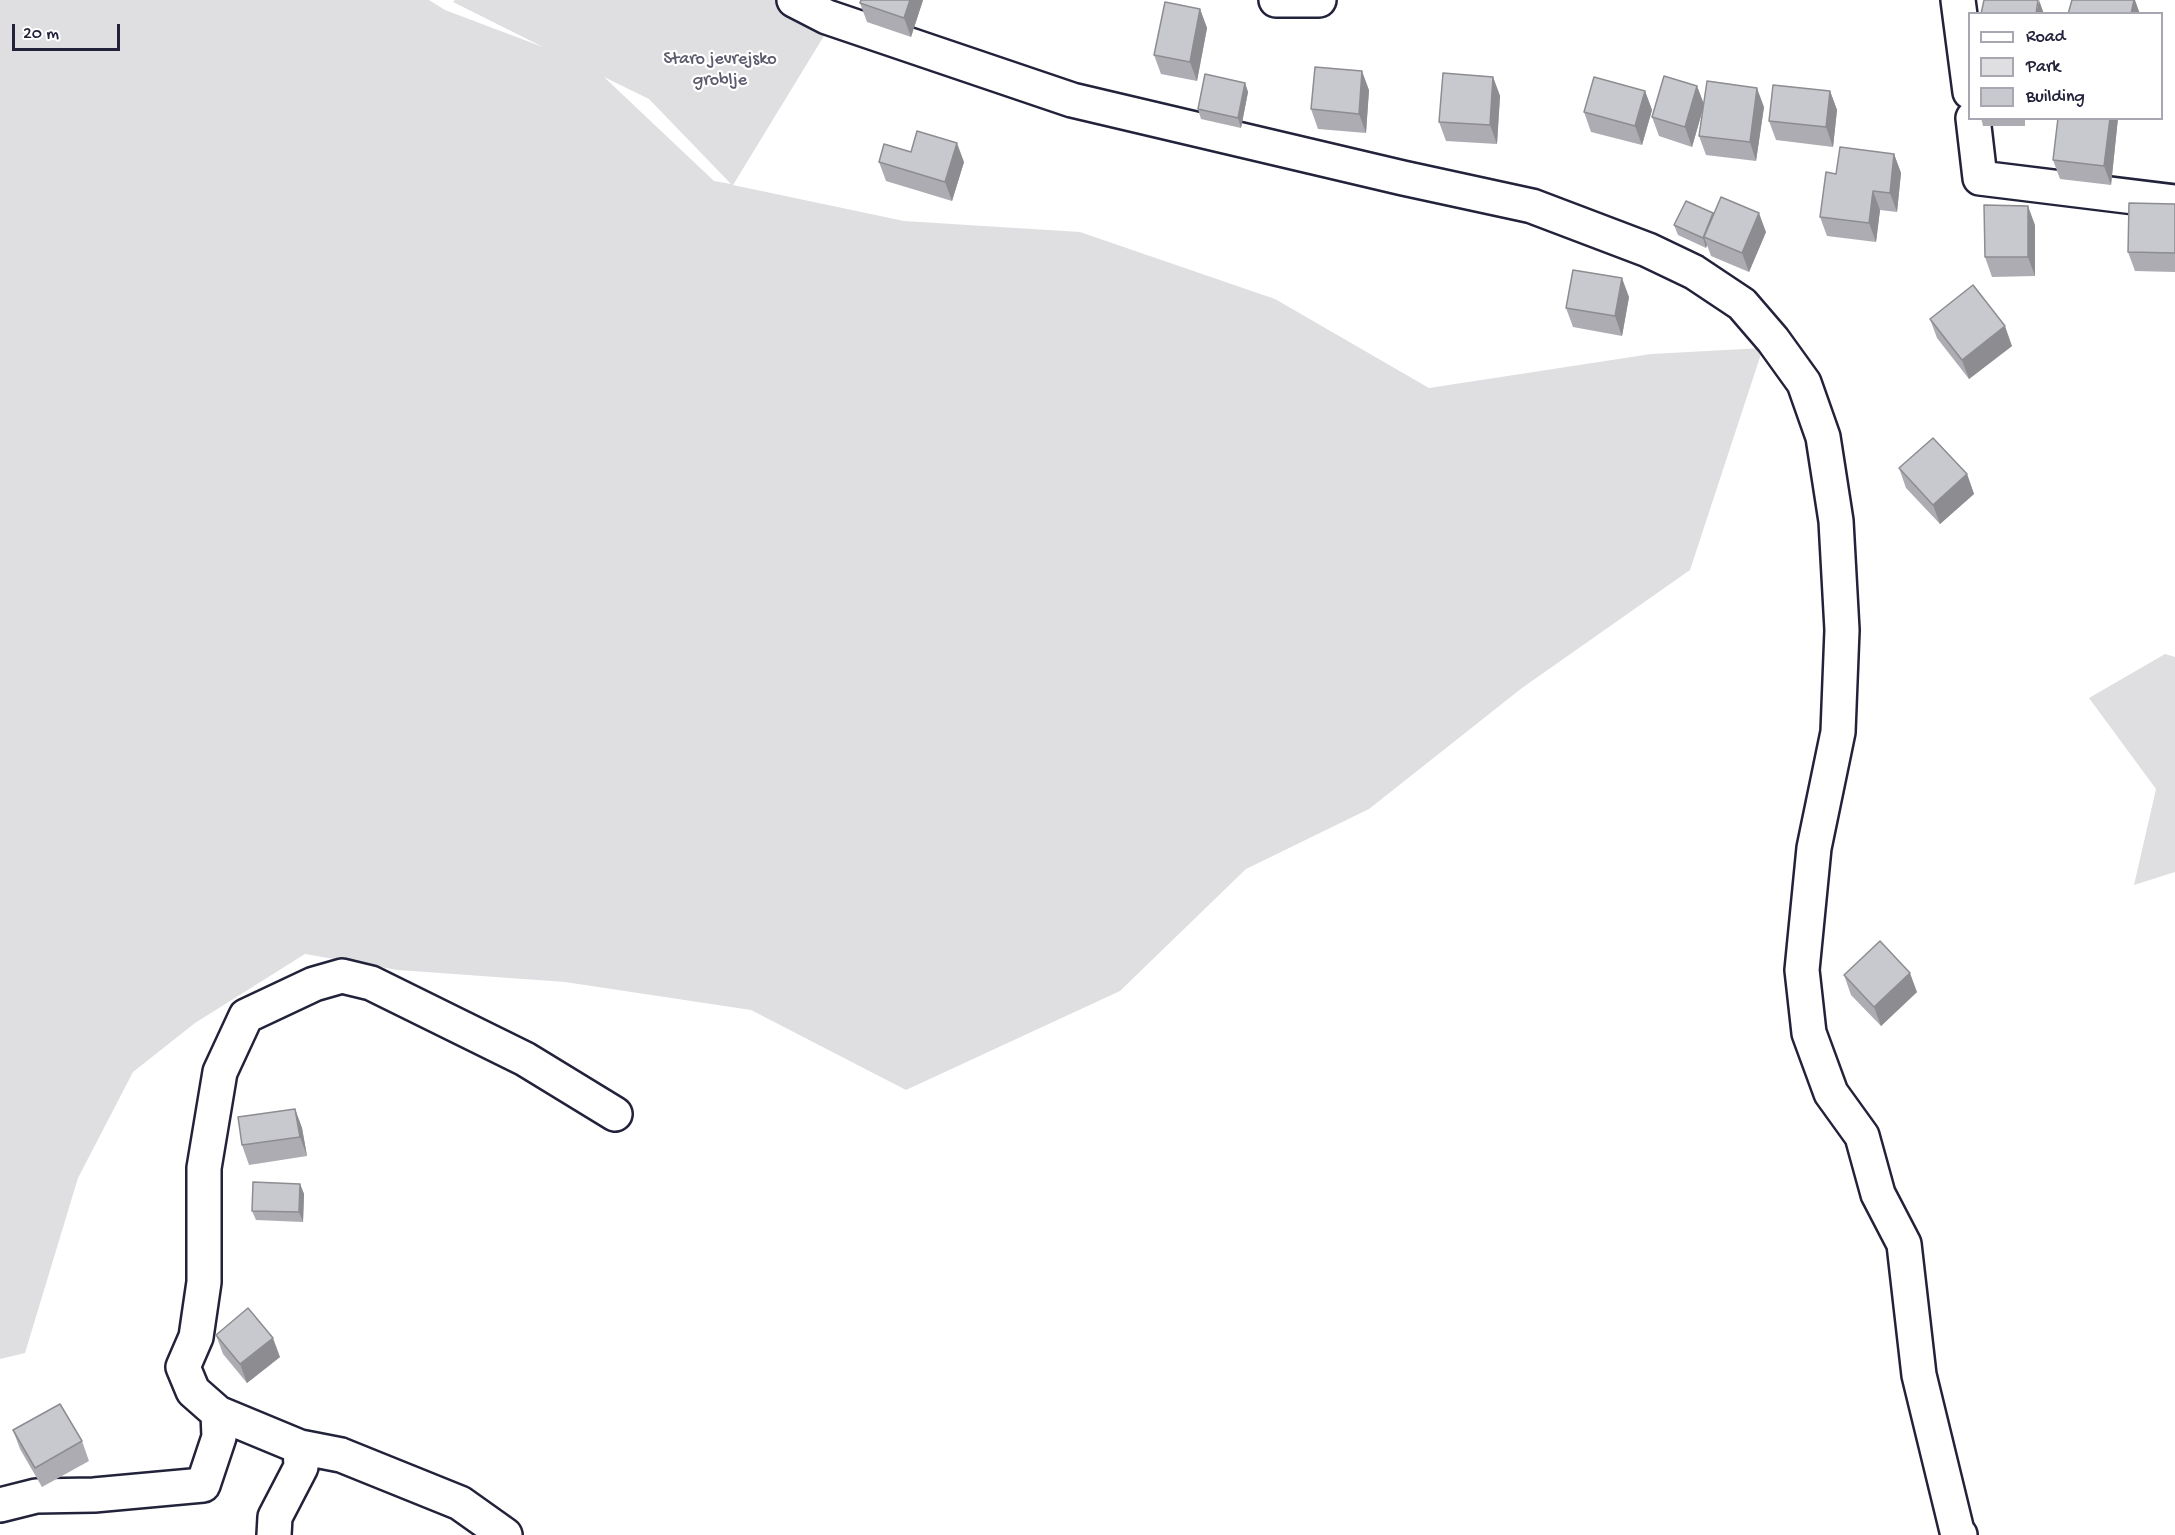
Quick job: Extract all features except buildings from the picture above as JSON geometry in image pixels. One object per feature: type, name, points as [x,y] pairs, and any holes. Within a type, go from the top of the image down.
[{"type":"street","points":[[794,0],[826,17],[1071,100],[1532,206],[1648,249],[1694,272],[1742,304],[1773,340],[1804,382],[1823,437],[1836,521],[1841,609],[1838,732],[1814,848],[1802,970],[1809,1033],[1831,1093],[1862,1136],[1878,1194],[1904,1244],[1918,1375],[1951,1510],[1960,1535]]},
{"type":"street","points":[[1276,0],[1319,0]]},
{"type":"street","points":[[1958,0],[1968,77]]},
{"type":"street","points":[[1973,120],[1980,178],[2175,202]]},
{"type":"street","points":[[505,1535],[460,1503],[340,1455],[300,1448],[218,1413],[193,1391],[183,1367],[196,1337],[204,1282],[204,1168],[220,1072],[246,1017],[290,994],[342,976],[371,983],[525,1059],[615,1114]]},
{"type":"street","points":[[0,1505],[36,1496],[94,1495],[203,1485],[219,1437],[218,1413]]},
{"type":"street","points":[[274,1535],[275,1517],[301,1467],[300,1448]]},
{"type":"green space","name":"Staro jevrejsko groblje","points":[[0,0],[429,0],[445,10],[543,47],[453,2],[455,0],[781,0],[827,31],[733,185],[904,221],[1080,232],[1275,299],[1429,388],[1651,354],[1763,348],[1690,570],[1522,688],[1369,809],[1246,869],[1120,991],[906,1090],[751,1010],[565,982],[398,970],[305,954],[195,1023],[133,1072],[78,1178],[25,1353],[0,1359]],"holes":[[[604,77],[649,99],[731,184],[714,181]]]},
{"type":"green space","points":[[2165,654],[2175,657],[2175,872],[2134,885],[2156,789],[2089,698]]}]
